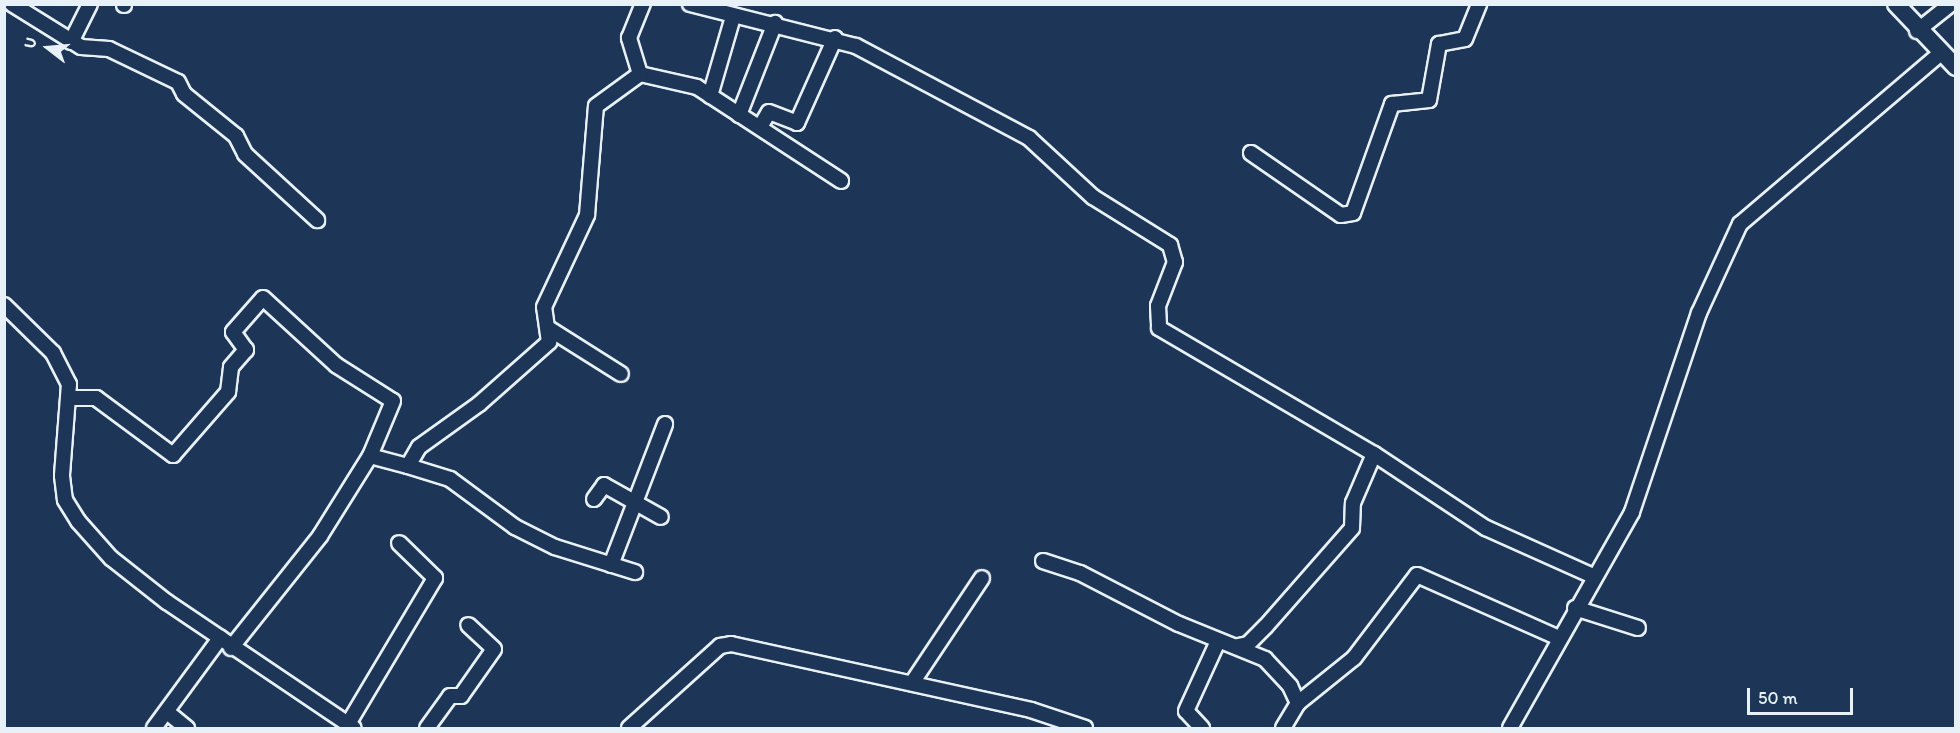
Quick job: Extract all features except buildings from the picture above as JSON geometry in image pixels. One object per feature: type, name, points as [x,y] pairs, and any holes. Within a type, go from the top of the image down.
[{"type":"street","points":[[12,4],[71,42],[109,49],[178,82],[184,94],[236,136],[245,154],[317,220]]},
{"type":"street","points":[[71,42],[90,4]]},
{"type":"street","points":[[640,74],[629,38],[643,4]]},
{"type":"street","points":[[690,4],[733,17],[835,38],[903,67],[1029,138],[1093,197],[1170,246],[1175,262],[1158,306],[1159,328],[1374,454],[1486,528],[1593,576]]},
{"type":"street","points":[[1251,153],[1341,215],[1353,213],[1392,104],[1430,99],[1439,44],[1465,39],[1479,4]]},
{"type":"street","points":[[1896,4],[1917,31],[1956,67]]},
{"type":"street","points":[[1917,31],[1951,4]]},
{"type":"street","points":[[710,96],[733,17]]},
{"type":"street","points":[[739,115],[775,24]]},
{"type":"street","points":[[760,127],[770,112],[797,123],[835,38]]},
{"type":"street","points":[[1510,729],[1575,608],[1632,512],[1699,314],[1740,224],[1941,54]]},
{"type":"street","points":[[408,466],[419,447],[479,404],[549,342],[544,307],[587,215],[596,106],[640,74],[686,81],[841,181]]},
{"type":"street","points":[[71,398],[96,398],[173,455],[228,392],[231,367],[246,350],[233,332],[263,298],[336,365],[395,404],[370,456],[320,537],[225,643],[154,729]]},
{"type":"street","points":[[4,305],[53,353],[71,398],[62,476],[65,500],[78,521],[111,558],[225,643],[351,726],[435,578],[399,543]]},
{"type":"street","points":[[548,328],[621,374]]},
{"type":"street","points":[[611,565],[665,424]]},
{"type":"street","points":[[1238,646],[1248,644],[1266,626],[1352,528],[1353,503],[1374,454]]},
{"type":"street","points":[[370,456],[450,479],[515,527],[555,547],[635,572]]},
{"type":"street","points":[[594,499],[604,485],[661,517]]},
{"type":"street","points":[[1042,561],[1092,578],[1218,641],[1238,646],[1279,672],[1298,704]]},
{"type":"street","points":[[1283,729],[1298,704],[1354,658],[1417,575],[1559,638]]},
{"type":"street","points":[[912,683],[982,578]]},
{"type":"street","points":[[1575,608],[1638,628]]},
{"type":"street","points":[[427,729],[450,696],[461,696],[494,649],[468,625]]},
{"type":"street","points":[[1202,729],[1186,711],[1218,641]]},
{"type":"street","points":[[629,729],[720,646],[731,644],[1031,710],[1085,729]]},
{"type":"street","points":[[167,712],[187,729]]}]
